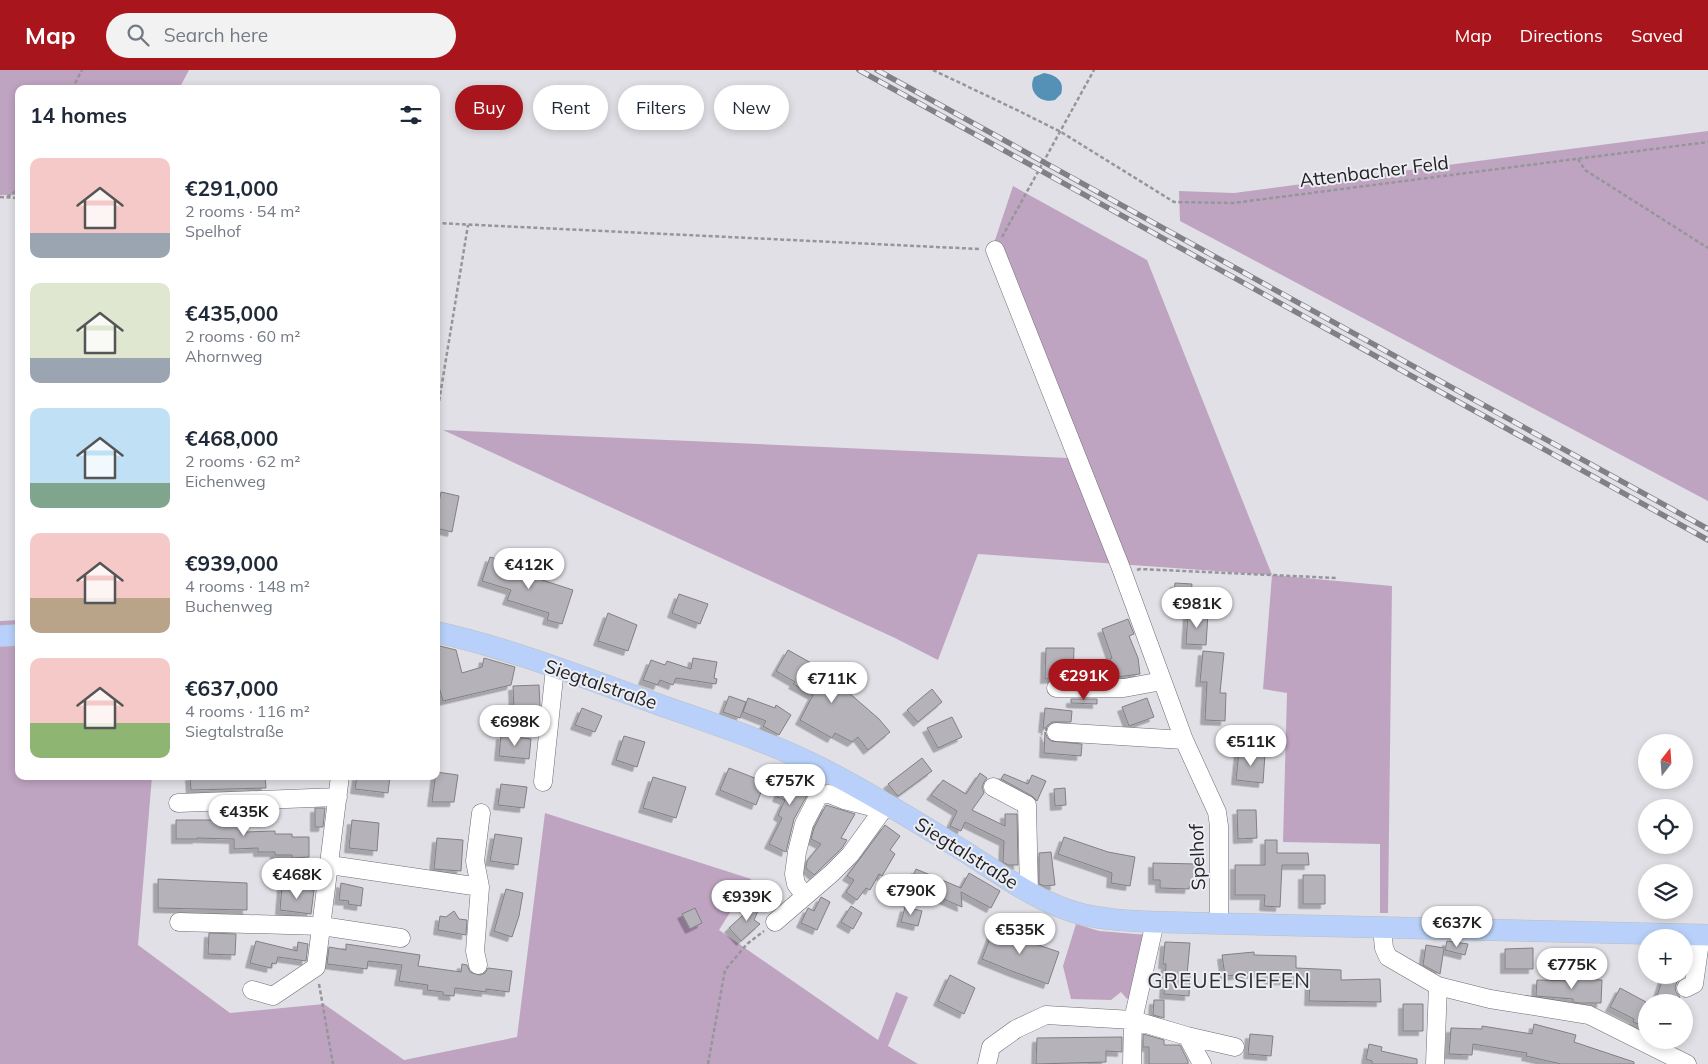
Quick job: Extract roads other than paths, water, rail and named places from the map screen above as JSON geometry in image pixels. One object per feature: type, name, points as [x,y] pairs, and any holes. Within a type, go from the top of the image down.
[{"type":"main road","name":"Siegtalstraße","points":[[440,633],[463,638],[555,668],[766,744],[820,767],[1029,892],[1056,906],[1080,914],[1108,920],[1155,922],[1705,935]]},
{"type":"main road","points":[[0,636],[15,635]]},
{"type":"street","name":"Spelhof","points":[[994,250],[1123,572],[1184,740],[1217,812],[1219,826],[1220,923]]},
{"type":"street","points":[[542,782],[555,668]]},
{"type":"street","points":[[1056,688],[1124,688],[1162,681]]},
{"type":"street","points":[[1056,732],[1184,740]]},
{"type":"street","points":[[252,990],[273,996],[316,968],[340,780]]},
{"type":"street","points":[[993,787],[1027,805],[1029,892]]},
{"type":"street","points":[[775,922],[832,873],[850,855],[886,807],[844,800],[829,794],[819,794],[804,824],[797,852],[794,874],[796,884],[805,896]]},
{"type":"street","points":[[178,803],[338,797]]},
{"type":"street","points":[[478,965],[474,951],[480,887],[475,861],[482,813]]},
{"type":"street","points":[[330,864],[480,887]]},
{"type":"street","points":[[179,922],[322,926],[401,938]]},
{"type":"street","points":[[1132,1064],[1133,1020],[1155,922]]},
{"type":"street","points":[[1382,928],[1384,948],[1388,956],[1438,986],[1490,999],[1589,1015],[1658,1058],[1687,1064]]},
{"type":"street","points":[[1686,988],[1694,984],[1705,935]]},
{"type":"street","points":[[1435,1064],[1438,986]]},
{"type":"street","points":[[986,1064],[991,1047],[1016,1029],[1046,1015],[1133,1020],[1187,1036],[1235,1047]]},
{"type":"street","points":[[1187,1036],[1202,1064]]},
{"type":"water","points":[[1044,73],[1056,77],[1061,82],[1061,94],[1055,100],[1045,100],[1034,92],[1032,82],[1034,77]]},
{"type":"railway","points":[[859,70],[1708,540]]},
{"type":"railway","points":[[877,70],[1708,529]]},
{"type":"district","name":"GREUELSIEFEN","points":[[1229,981]]}]
